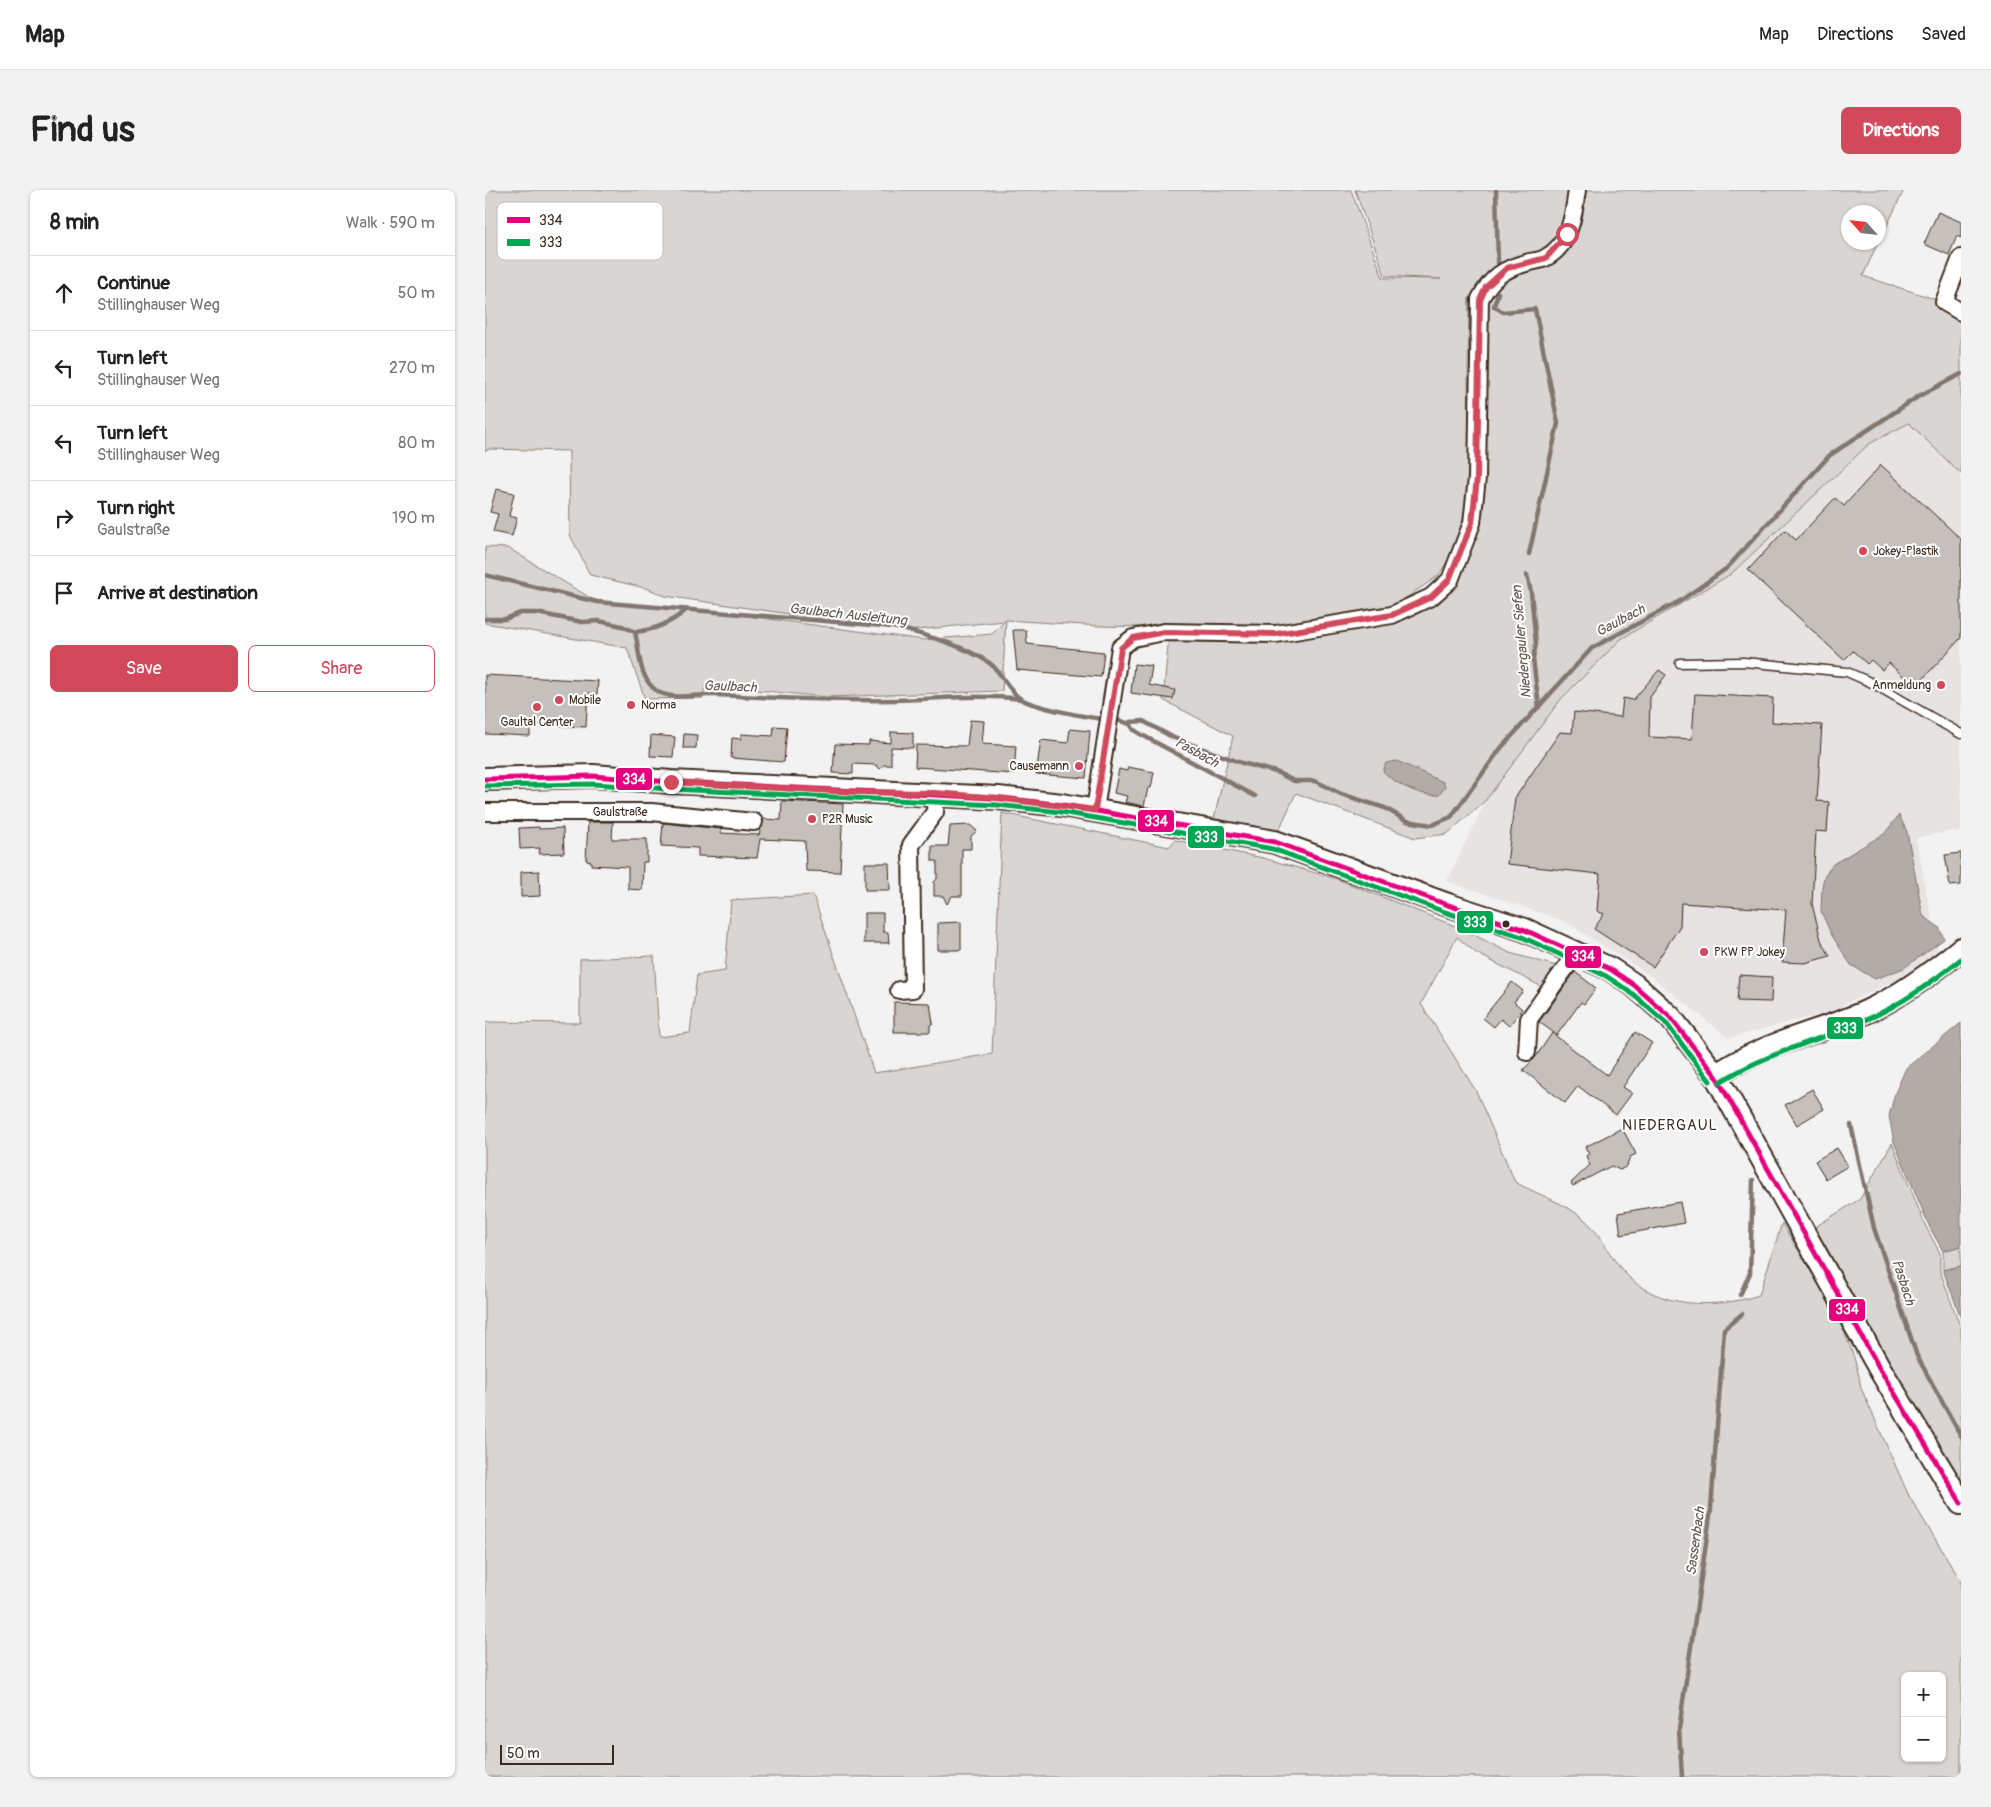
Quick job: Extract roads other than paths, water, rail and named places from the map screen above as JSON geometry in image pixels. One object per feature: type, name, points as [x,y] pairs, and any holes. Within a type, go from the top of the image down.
[{"type":"main road","points":[[485,780],[593,776],[854,792],[936,793],[998,798],[1095,810],[1275,842],[1448,905],[1525,930],[1577,952],[1610,969],[1651,999],[1690,1041],[1716,1076],[1881,1371],[1961,1503]]},
{"type":"main road","points":[[1716,1076],[1737,1061],[1866,1012],[1913,986],[1961,949]]},
{"type":"street","points":[[1095,810],[1121,648],[1133,638],[1164,632],[1276,634],[1392,615],[1431,597],[1449,580],[1472,523],[1477,478],[1480,300],[1486,287],[1507,268],[1546,258],[1558,247],[1567,234],[1574,216],[1577,190]]},
{"type":"street","points":[[1961,258],[1944,302],[1961,312]]},
{"type":"street","points":[[899,990],[913,989],[911,845],[935,812],[936,793]]},
{"type":"street","name":"Gaulstraße","points":[[485,812],[651,812],[754,822]]},
{"type":"street","points":[[1527,1052],[1529,1020],[1577,952]]},
{"type":"lane","points":[[1680,664],[1745,662],[1847,672],[1904,700],[1961,734]]},
{"type":"waterway","name":"Niedergauler Siefen","points":[[1496,190],[1498,263]]},
{"type":"waterway","points":[[1498,293],[1494,306],[1503,312],[1535,309],[1558,423],[1529,554]]},
{"type":"waterway","name":"Gaulbach","points":[[1114,719],[1130,724],[1130,722],[1143,721],[1174,738],[1242,763],[1276,772],[1294,781],[1315,781],[1341,794],[1385,808],[1407,821],[1432,825],[1451,817],[1501,748],[1592,648],[1680,601],[1727,568],[1830,455],[1919,396],[1961,374]]},
{"type":"waterway","name":"Gaulbach Ausleitung","points":[[485,575],[597,602],[895,627],[943,641],[978,656],[992,665],[1012,691],[1021,699],[1062,712],[1106,719]]},
{"type":"waterway","name":"Niedergauler Siefen","points":[[1527,575],[1531,592],[1536,644],[1533,659],[1539,707]]},
{"type":"waterway","points":[[635,632],[650,630],[663,625],[675,619],[686,610]]},
{"type":"waterway","name":"Gaulbach","points":[[485,619],[505,619],[520,613],[537,613],[582,622],[599,621],[622,626],[635,632],[646,679],[657,691],[670,696],[713,695],[849,700],[974,697],[1021,699]]},
{"type":"waterway","name":"Pasbach","points":[[1130,724],[1134,730],[1142,735],[1255,796]]},
{"type":"waterway","name":"Pasbach","points":[[1851,1125],[1874,1228],[1917,1356],[1961,1436]]},
{"type":"waterway","name":"Sassenbach","points":[[1740,1295],[1750,1273],[1753,1180]]},
{"type":"waterway","name":"Sassenbach","points":[[1682,1777],[1679,1729],[1711,1509],[1724,1329],[1742,1314]]},
{"type":"place","name":"Jokey-Plastik","points":[[1863,551]]},
{"type":"place","name":"Anmeldung","points":[[1941,685]]},
{"type":"place","name":"Mobile","points":[[559,700]]},
{"type":"place","name":"Norma","points":[[631,705]]},
{"type":"place","name":"Gaultal Center","points":[[537,707]]},
{"type":"place","name":"Causemann","points":[[1079,766]]},
{"type":"place","name":"P2R Music","points":[[812,819]]},
{"type":"place","name":"PKW PP Jokey","points":[[1704,952]]},
{"type":"district","name":"NIEDERGAUL","points":[[1670,1125]]}]
